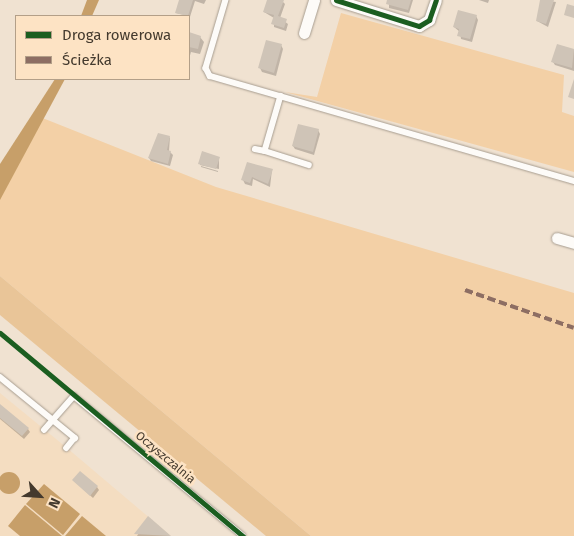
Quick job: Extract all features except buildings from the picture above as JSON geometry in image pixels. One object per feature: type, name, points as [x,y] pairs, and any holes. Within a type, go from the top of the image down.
[{"type":"street","points":[[304,34],[314,0]]},
{"type":"street","points":[[336,0],[419,26],[429,20],[436,0]]},
{"type":"street","points":[[557,238],[574,243]]},
{"type":"lane","points":[[226,0],[206,68],[210,76],[574,181]]},
{"type":"lane","points":[[265,151],[281,96]]},
{"type":"lane","points":[[254,149],[309,165]]},
{"type":"lane","points":[[0,377],[75,438],[67,448]]},
{"type":"lane","name":"Oczyszczalnia","points":[[53,420],[74,396],[243,536]]},
{"type":"lane","points":[[44,430],[53,420]]},
{"type":"shaded area","points":[[87,0],[99,0],[92,15],[81,15]]},
{"type":"shaded area","points":[[341,13],[564,75],[562,112],[574,116],[574,172],[285,92],[317,97]]},
{"type":"shaded area","points":[[54,80],[64,80],[0,200],[0,164]]},
{"type":"shaded area","points":[[40,117],[216,187],[574,293],[574,536],[311,536],[0,276],[0,193]]},
{"type":"shaded area","points":[[0,276],[311,536],[266,536],[0,315]]},
{"type":"shaded area","points":[[0,393],[67,448],[171,536],[0,536]]},
{"type":"shaded area","points":[[9,472],[17,475],[20,483],[17,491],[9,494],[1,491],[-1,479],[1,475]]},
{"type":"shaded area","points":[[44,484],[80,514],[63,535],[26,504]]},
{"type":"shaded area","points":[[25,505],[62,536],[20,536],[8,526]]},
{"type":"shaded area","points":[[82,516],[106,536],[65,536]]},
{"type":"marked path","points":[[465,290],[574,328]]},
{"type":"cycle path","points":[[336,0],[419,26],[429,20],[436,0]]},
{"type":"cycle path","points":[[0,333],[243,536]]}]
